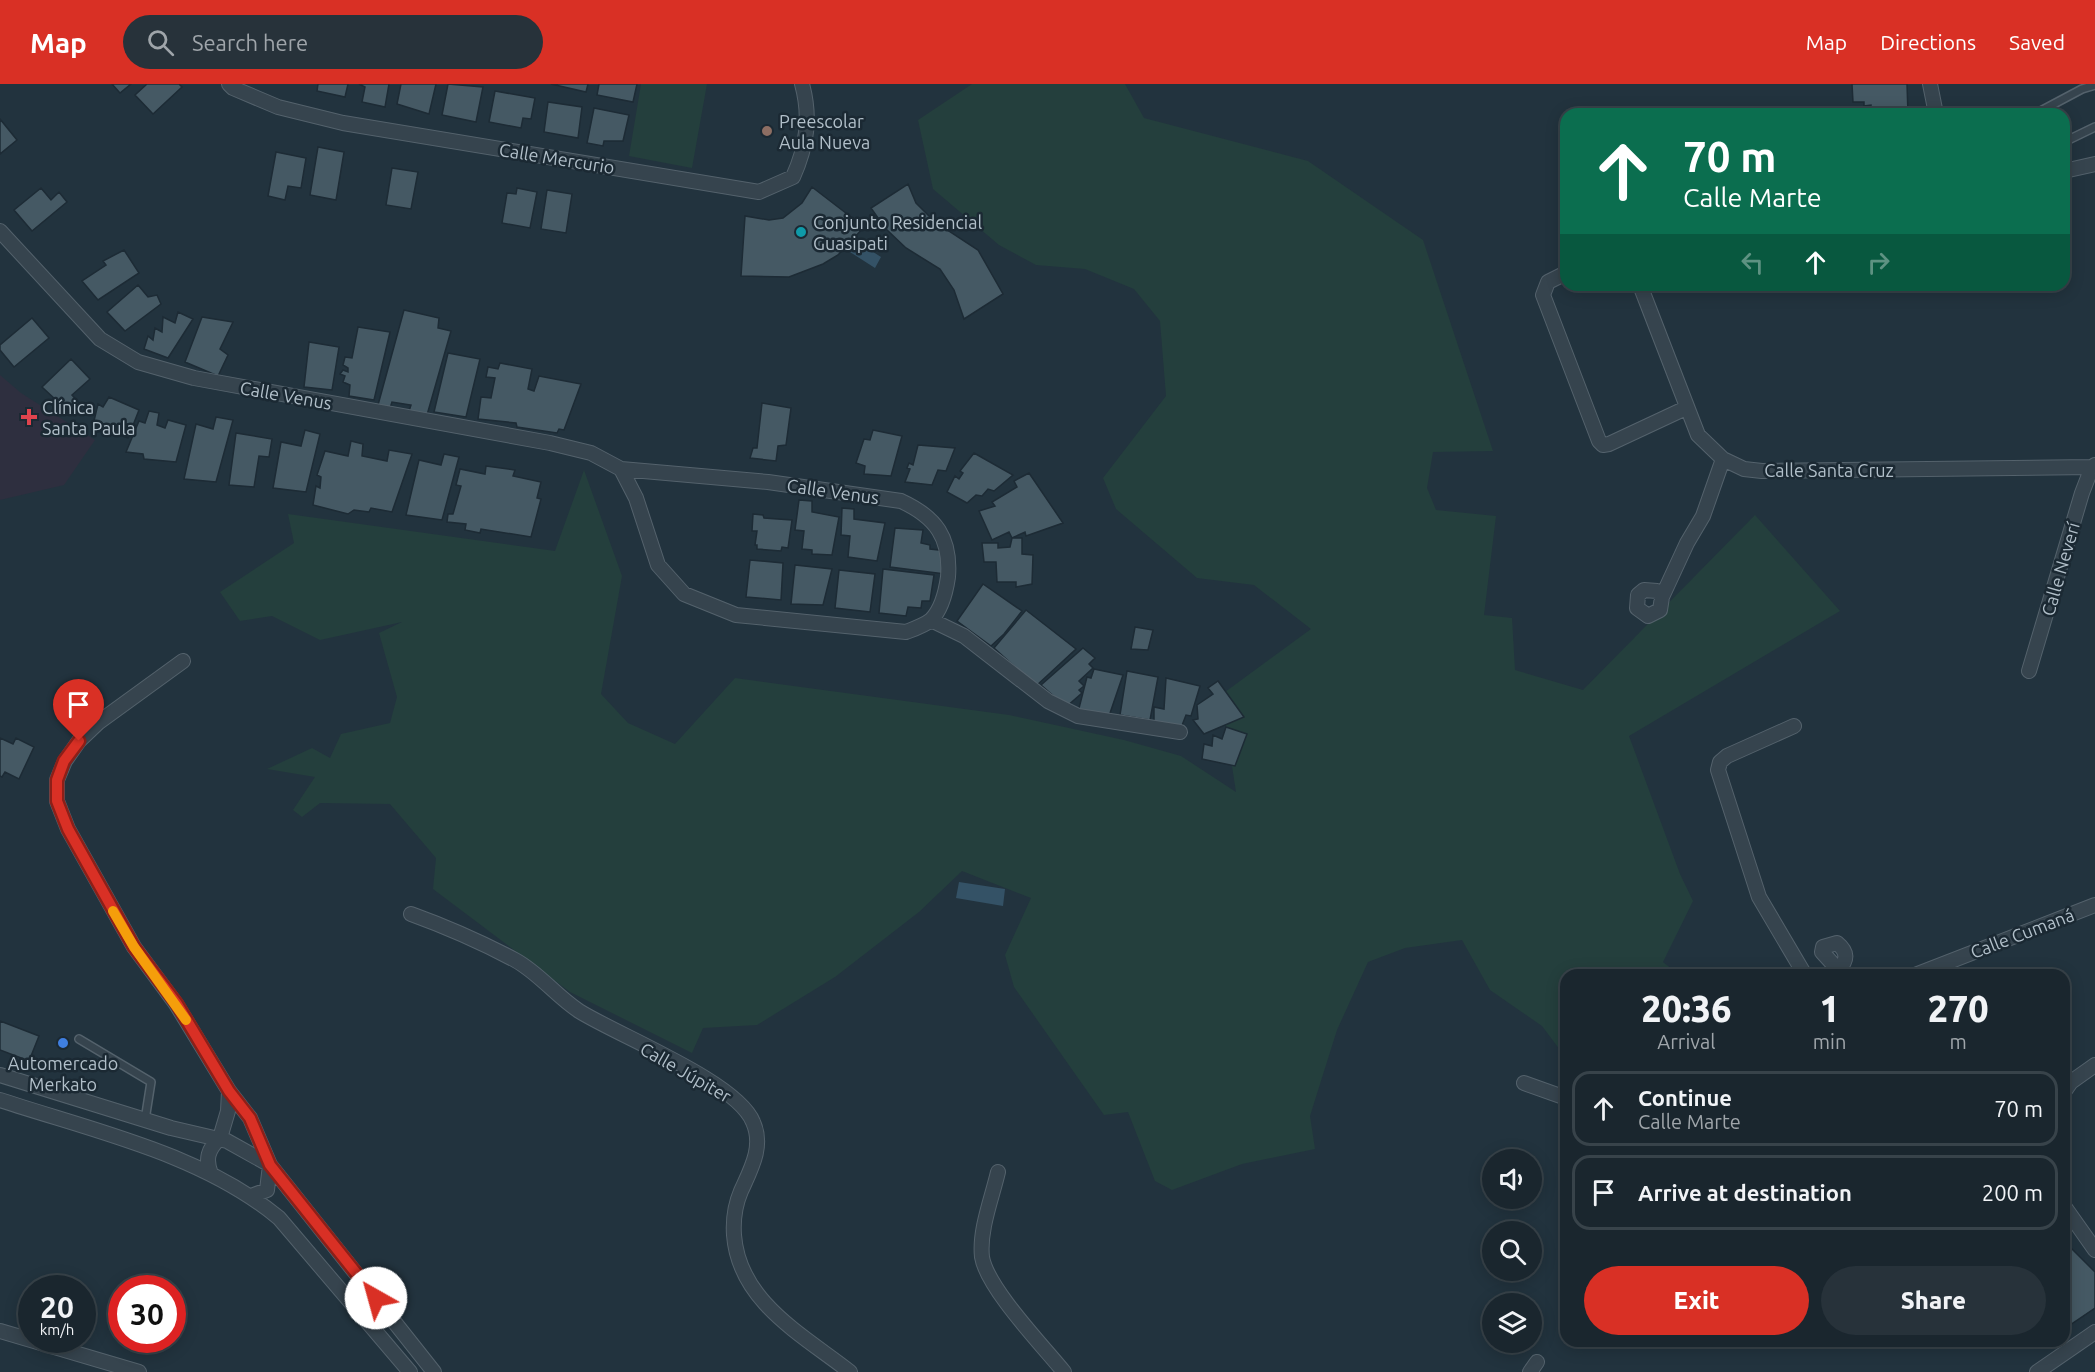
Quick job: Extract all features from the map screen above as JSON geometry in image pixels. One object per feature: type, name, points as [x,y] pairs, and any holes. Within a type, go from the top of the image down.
[{"type":"street","name":"Calle Mercurio","points":[[229,84],[233,88],[278,107],[343,123],[759,192],[793,177],[800,162],[808,117],[802,84]]},
{"type":"street","points":[[1930,84],[1935,108]]},
{"type":"street","points":[[2070,170],[2095,164]]},
{"type":"street","name":"Calle Venus","points":[[0,231],[100,339],[138,362],[194,378],[550,443],[591,453],[621,469],[815,488],[901,501],[916,508],[931,520],[949,550],[947,589],[931,620]]},
{"type":"street","points":[[1560,276],[1548,282],[1543,295],[1599,441],[1603,445],[1609,444],[1686,408]]},
{"type":"street","name":"Calle Santa Cruz","points":[[1642,291],[1698,435],[1723,459],[1744,469],[1762,471],[2094,466]]},
{"type":"street","points":[[1662,597],[1687,543],[1703,516],[1723,459]]},
{"type":"street","name":"Calle Neverí","points":[[2029,671],[2082,493],[2094,466]]},
{"type":"street","points":[[621,469],[636,498],[658,565],[684,594],[702,603],[736,615],[906,633],[931,620],[964,636],[1048,701],[1078,716],[1180,732]]},
{"type":"street","points":[[183,661],[99,722],[79,741],[64,761],[57,780],[57,801],[68,829],[134,947],[177,1004],[229,1091],[250,1118],[270,1165],[434,1372]]},
{"type":"street","points":[[1794,726],[1727,756],[1720,762],[1718,770],[1759,897],[1801,969]]},
{"type":"street","name":"Calle Cumaná","points":[[1930,969],[2095,905]]},
{"type":"street","name":"Calle Júpiter","points":[[411,914],[457,930],[518,962],[577,1010],[716,1085],[744,1106],[754,1123],[757,1138],[756,1158],[736,1202],[733,1225],[740,1266],[748,1284],[766,1307],[850,1372]]},
{"type":"street","points":[[2070,1083],[2095,1065]]},
{"type":"street","points":[[0,1075],[145,1120],[220,1138],[251,1152],[270,1165]]},
{"type":"street","points":[[1524,1083],[1560,1096]]},
{"type":"street","points":[[211,1174],[207,1165],[208,1154],[211,1146],[220,1138],[228,1111],[229,1091]]},
{"type":"street","points":[[0,1100],[163,1154],[211,1174],[251,1196],[279,1218],[410,1372]]},
{"type":"street","points":[[251,1196],[267,1190],[270,1165]]},
{"type":"street","points":[[999,1172],[983,1239],[982,1256],[987,1277],[1064,1372]]},
{"type":"street","points":[[2070,1215],[2095,1250]]},
{"type":"street","points":[[0,1331],[139,1372]]},
{"type":"street","points":[[2037,1372],[2095,1332]]},
{"type":"lane","points":[[2046,108],[2072,93],[2095,85]]},
{"type":"lane","points":[[2070,139],[2095,127]]},
{"type":"lane","points":[[79,1039],[151,1082],[145,1120]]},
{"type":"shaded area","points":[[856,241],[881,257],[875,268],[850,252]]},
{"type":"shaded area","name":"Clínica Santa Paula","points":[[0,375],[21,393],[95,440],[64,485],[0,500]]},
{"type":"shaded area","points":[[959,882],[1005,889],[1003,906],[956,898]]},
{"type":"green space","points":[[641,84],[707,84],[692,168],[629,156]]},
{"type":"green space","points":[[972,84],[1125,84],[1144,118],[1308,161],[1423,240],[1493,451],[1433,452],[1427,488],[1436,510],[1496,516],[1484,615],[1512,618],[1515,670],[1583,690],[1755,515],[1840,611],[1629,736],[1680,874],[1693,901],[1663,962],[1672,969],[1560,969],[1560,1050],[1542,1026],[1490,990],[1462,940],[1405,948],[1368,962],[1337,1030],[1310,1116],[1315,1149],[1242,1164],[1172,1190],[1155,1181],[1128,1112],[1104,1115],[1014,987],[1005,955],[1031,898],[962,871],[919,912],[835,977],[757,1025],[703,1028],[692,1053],[570,992],[433,889],[436,858],[390,804],[320,803],[302,817],[293,810],[315,777],[267,769],[312,748],[330,758],[341,734],[390,723],[397,697],[379,633],[402,622],[320,640],[272,616],[240,621],[220,592],[294,543],[288,514],[555,551],[584,470],[622,576],[601,694],[628,723],[675,744],[735,678],[1009,715],[1124,740],[1181,756],[1236,792],[1221,695],[1311,629],[1254,585],[1197,578],[1116,509],[1103,478],[1166,396],[1160,321],[1134,289],[1085,269],[1036,265],[999,245],[933,189],[918,120]]},
{"type":"building","points":[[112,84],[131,84],[120,93]]},
{"type":"building","points":[[147,84],[179,84],[182,87],[153,114],[135,95]]},
{"type":"building","points":[[318,84],[348,84],[345,97],[317,91]]},
{"type":"building","points":[[359,84],[389,84],[385,107],[362,102],[365,87]]},
{"type":"building","points":[[401,84],[436,84],[429,114],[397,104]]},
{"type":"building","points":[[448,84],[483,87],[476,122],[442,115]]},
{"type":"building","points":[[551,84],[588,84],[586,92]]},
{"type":"building","points":[[599,84],[637,84],[633,102],[597,95]]},
{"type":"building","points":[[1852,84],[1907,84],[1908,108],[1871,108],[1871,105],[1864,106],[1864,102],[1853,102]]},
{"type":"building","points":[[495,91],[535,98],[531,119],[523,118],[521,128],[489,122]]},
{"type":"building","points":[[548,102],[582,107],[578,138],[544,132]]},
{"type":"building","points":[[594,108],[629,115],[623,141],[604,141],[603,146],[587,143]]},
{"type":"building","points":[[0,119],[17,140],[0,154]]},
{"type":"building","points":[[318,147],[344,152],[336,200],[310,195]]},
{"type":"building","points":[[276,152],[306,158],[301,188],[288,186],[285,200],[268,196]]},
{"type":"building","points":[[392,168],[418,172],[411,209],[386,205]]},
{"type":"building","points":[[908,184],[916,203],[935,222],[978,250],[1003,294],[964,319],[954,290],[940,269],[906,248],[885,228],[871,208]]},
{"type":"building","name":"Conjunto Residencial Guasipati","points":[[812,187],[864,227],[838,255],[823,264],[789,277],[741,276],[745,216],[769,220],[783,218],[802,203]]},
{"type":"building","points":[[41,188],[51,200],[59,192],[67,202],[32,231],[14,210]]},
{"type":"building","points":[[517,188],[537,192],[530,228],[502,223],[507,193],[516,194]]},
{"type":"building","points":[[547,190],[572,194],[566,233],[541,229]]},
{"type":"building","points":[[124,250],[139,273],[98,300],[82,281],[106,265],[103,261]]},
{"type":"building","points":[[138,285],[148,297],[157,295],[161,304],[125,331],[107,312]]},
{"type":"building","points":[[404,310],[439,318],[438,328],[451,331],[427,415],[409,411],[411,405],[392,402],[390,408],[378,405]]},
{"type":"building","points":[[178,312],[193,319],[168,358],[144,349],[148,336],[153,340],[155,328],[162,332],[163,317],[175,323]]},
{"type":"building","points":[[202,317],[233,322],[220,349],[228,355],[218,376],[185,362]]},
{"type":"building","points":[[32,318],[49,338],[14,367],[0,350],[0,345]]},
{"type":"building","points":[[358,327],[390,332],[374,400],[349,396],[350,385],[343,382],[345,376],[340,374],[343,370],[348,372],[348,368],[343,365],[345,357],[352,358]]},
{"type":"building","points":[[309,342],[339,347],[332,390],[304,387]]},
{"type":"building","points":[[448,353],[480,359],[466,417],[434,412]]},
{"type":"building","points":[[71,359],[90,379],[72,395],[80,404],[70,413],[42,387]]},
{"type":"building","points":[[500,363],[532,369],[528,389],[534,391],[539,376],[581,384],[564,430],[559,429],[557,433],[517,427],[516,423],[478,419],[481,397],[491,398],[495,378],[486,377],[488,367],[498,369]]},
{"type":"building","points":[[109,397],[139,410],[128,438],[93,425],[98,404],[103,407]]},
{"type":"building","points":[[762,403],[791,408],[786,445],[778,446],[776,461],[750,458],[753,448],[757,448]]},
{"type":"building","points":[[149,411],[159,413],[157,425],[165,428],[168,420],[186,425],[176,462],[144,459],[143,454],[126,452],[139,421],[145,423]]},
{"type":"building","points":[[216,417],[233,420],[216,482],[184,479],[196,424],[213,429]]},
{"type":"building","points":[[305,430],[320,434],[306,492],[273,488],[281,442],[301,446]]},
{"type":"building","points":[[873,430],[902,436],[891,476],[864,474],[865,466],[856,463],[864,439],[870,440]]},
{"type":"building","points":[[236,433],[272,439],[269,457],[259,456],[254,487],[229,485]]},
{"type":"building","points":[[351,441],[363,444],[362,456],[387,461],[389,450],[412,454],[392,512],[371,508],[369,512],[354,510],[348,514],[313,505],[316,486],[320,488],[321,477],[317,475],[325,451],[348,456]]},
{"type":"building","points":[[918,445],[955,448],[946,471],[938,470],[932,485],[905,482],[910,469],[907,468],[909,463],[913,465]]},
{"type":"building","points":[[974,453],[1013,475],[994,491],[988,489],[982,496],[976,495],[967,503],[947,492],[955,476],[959,479],[963,473],[960,471]]},
{"type":"building","points":[[444,454],[459,457],[442,520],[406,515],[419,460],[441,465]]},
{"type":"building","points":[[486,466],[515,470],[513,476],[541,482],[537,498],[541,499],[531,537],[481,529],[480,533],[465,530],[466,524],[447,522],[448,514],[453,514],[461,486],[456,485],[460,469],[485,474]]},
{"type":"building","points":[[1029,473],[1063,523],[1026,536],[1025,532],[1012,538],[1009,532],[992,540],[979,511],[995,506],[992,502],[1017,487],[1014,481]]},
{"type":"building","points":[[799,500],[812,501],[812,512],[839,517],[832,555],[812,554],[812,550],[802,549],[804,531],[795,530]]},
{"type":"building","points":[[842,508],[854,509],[854,519],[885,523],[877,561],[848,557],[850,536],[841,535]]},
{"type":"building","points":[[753,514],[763,515],[764,518],[792,520],[788,548],[782,547],[781,551],[757,549],[755,545],[757,531],[752,531]]},
{"type":"building","points":[[895,528],[923,530],[921,543],[930,545],[930,549],[948,551],[945,574],[890,567]]},
{"type":"building","points":[[1012,538],[1022,538],[1022,554],[1033,555],[1032,584],[1016,587],[1016,582],[997,582],[996,562],[984,562],[982,543],[998,543],[998,548],[1010,547]]},
{"type":"building","points":[[750,560],[783,563],[781,600],[746,597]]},
{"type":"building","points":[[795,565],[832,569],[823,605],[791,604]]},
{"type":"building","points":[[883,569],[934,575],[930,601],[922,601],[921,608],[908,607],[906,616],[879,613]]},
{"type":"building","points":[[839,570],[875,574],[870,612],[835,608]]},
{"type":"building","points":[[983,584],[1022,611],[991,646],[957,621]]},
{"type":"building","points":[[1026,610],[1076,649],[1036,686],[994,648]]},
{"type":"building","points":[[1135,627],[1153,630],[1148,650],[1131,649]]},
{"type":"building","points":[[1083,648],[1095,658],[1089,664],[1093,668],[1079,681],[1084,686],[1079,690],[1082,693],[1066,707],[1041,685]]},
{"type":"building","points":[[1094,669],[1123,675],[1108,719],[1078,712],[1087,677],[1091,678]]},
{"type":"building","points":[[1127,671],[1158,677],[1150,720],[1120,715]]},
{"type":"building","points":[[1166,678],[1200,686],[1191,716],[1186,715],[1181,728],[1154,722],[1154,707],[1164,709]]},
{"type":"building","points":[[1218,681],[1244,717],[1204,734],[1193,720],[1198,719],[1197,705],[1213,694],[1208,688]]},
{"type":"building","points":[[1226,727],[1247,734],[1235,766],[1202,759],[1204,744],[1212,746],[1213,735],[1222,739]]},
{"type":"building","points":[[0,738],[13,744],[16,738],[34,747],[19,779],[5,772],[2,777],[0,776]]},
{"type":"building","points":[[0,1021],[39,1036],[29,1061],[0,1050]]},
{"type":"building","points":[[2070,1247],[2095,1272],[2095,1308],[2070,1325]]},
{"type":"slow traffic","points":[[113,911],[134,947],[177,1004],[186,1020]]},
{"type":"place","name":"Preescolar Aula Nueva","points":[[767,131]]},
{"type":"place","name":"Conjunto Residencial Guasipati","points":[[801,232]]},
{"type":"place","name":"Clínica Santa Paula","points":[[29,417]]},
{"type":"place","name":"Automercado Merkato","points":[[63,1043]]},
{"type":"route","points":[[79,741],[64,761],[57,780],[57,801],[68,829],[134,947],[177,1004],[229,1091],[250,1118],[270,1165],[376,1298]]}]
